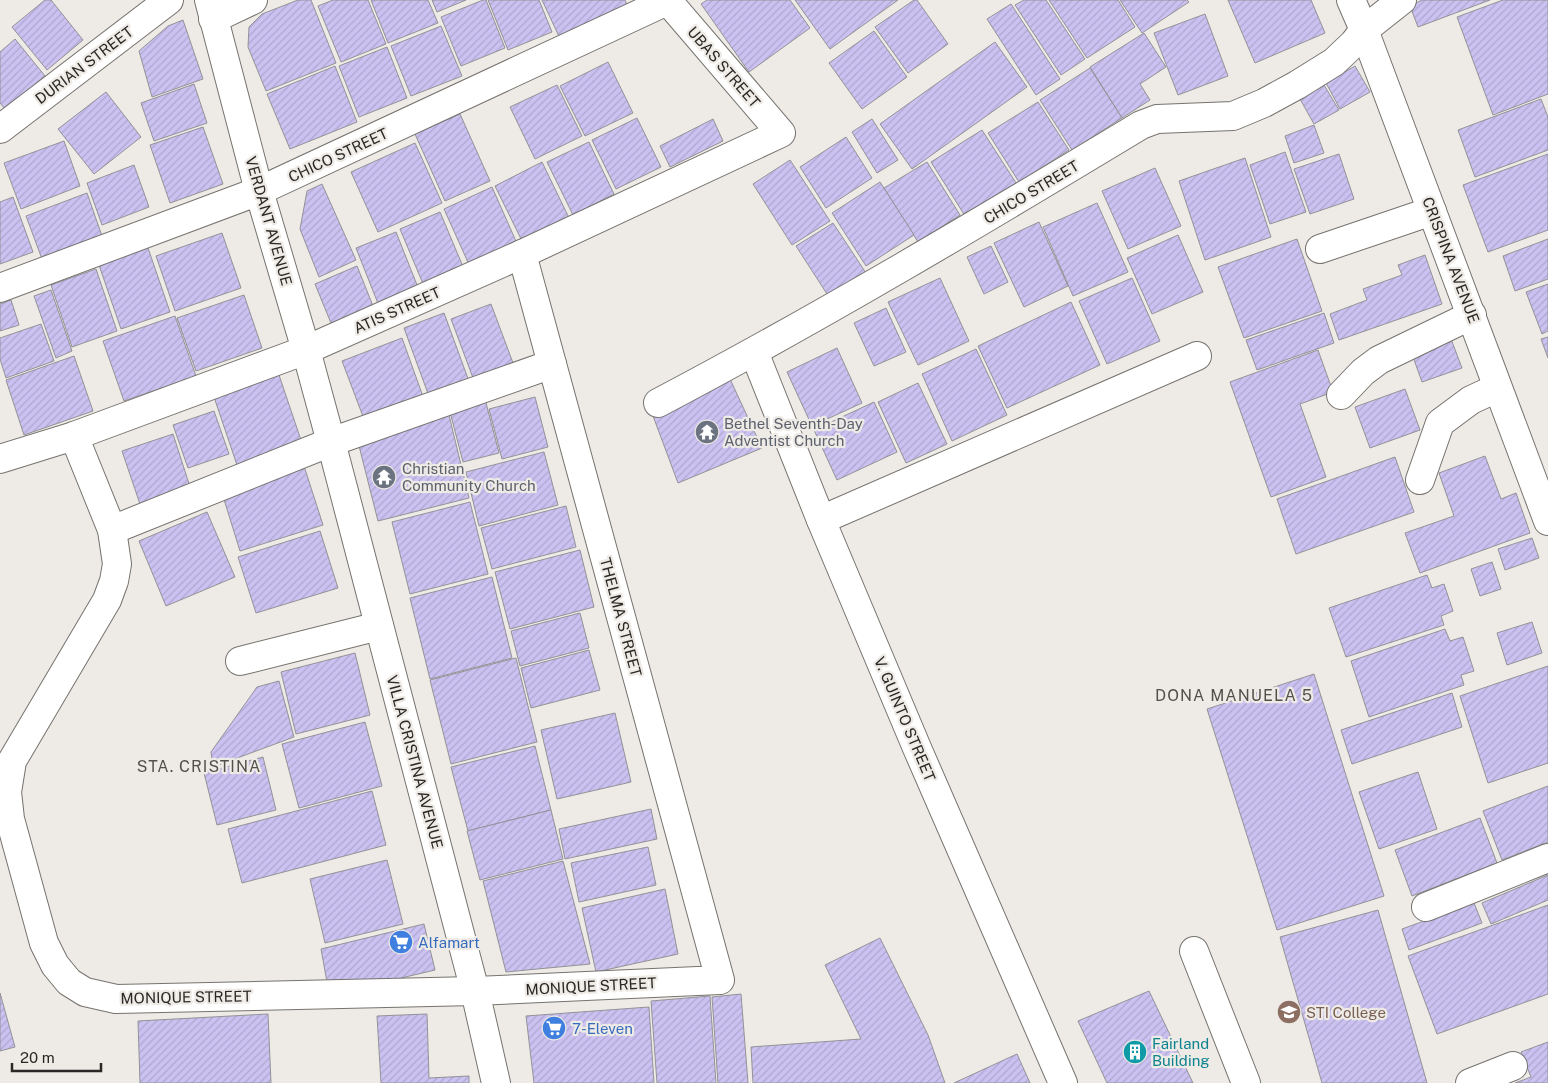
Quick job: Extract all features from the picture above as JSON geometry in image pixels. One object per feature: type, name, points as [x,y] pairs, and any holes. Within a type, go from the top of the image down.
[{"type":"street","name":"DURIAN STREET","points":[[0,129],[169,0]]},
{"type":"street","points":[[211,10],[253,0]]},
{"type":"street","name":"CHICO STREET","points":[[0,288],[259,191],[667,0]]},
{"type":"street","name":"UBAS STREET","points":[[667,0],[780,133]]},
{"type":"street","name":"CRISPINA AVENUE","points":[[1351,0],[1472,315],[1548,521]]},
{"type":"street","name":"CHICO STREET","points":[[658,403],[754,352],[981,222],[1142,125],[1157,119],[1233,116],[1264,103],[1334,62],[1354,43],[1364,30],[1402,0]]},
{"type":"street","name":"VERDANT AVENUE","points":[[211,10],[259,191],[331,442]]},
{"type":"street","name":"ATIS STREET","points":[[1,459],[74,436],[306,350],[522,254],[780,133]]},
{"type":"street","points":[[1320,248],[1432,211]]},
{"type":"street","name":"THELMA STREET","points":[[522,254],[720,980]]},
{"type":"street","points":[[1341,395],[1363,372],[1379,360],[1472,315]]},
{"type":"street","name":"V. GUINTO STREET","points":[[754,352],[820,520],[921,758],[1063,1083]]},
{"type":"street","points":[[820,520],[1196,356]]},
{"type":"street","points":[[112,530],[331,442],[552,364]]},
{"type":"street","points":[[1420,480],[1440,423],[1471,400],[1498,388]]},
{"type":"street","name":"MONIQUE STREET","points":[[74,436],[112,530],[117,564],[114,581],[107,600],[27,734],[6,759],[10,820],[44,943],[55,965],[69,982],[85,992],[116,999],[475,991],[720,980]]},
{"type":"street","name":"VILLA CRISTINA AVENUE","points":[[331,442],[475,991],[496,1083]]},
{"type":"street","points":[[240,661],[379,626]]},
{"type":"street","points":[[1426,906],[1548,858]]},
{"type":"street","points":[[1194,950],[1246,1083]]},
{"type":"street","points":[[1470,1083],[1512,1066]]},
{"type":"building","points":[[45,0],[51,0],[83,40],[47,70],[12,27]]},
{"type":"building","points":[[298,0],[311,0],[336,63],[266,91],[248,47],[249,27],[262,14]]},
{"type":"building","points":[[333,0],[368,0],[386,44],[341,62],[318,6]]},
{"type":"building","points":[[371,0],[428,0],[438,23],[388,43]]},
{"type":"building","points":[[432,0],[466,0],[437,12]]},
{"type":"building","points":[[486,0],[505,48],[461,66],[441,17]]},
{"type":"building","points":[[488,0],[539,0],[552,32],[508,50]]},
{"type":"building","points":[[542,0],[625,0],[631,14],[563,45]]},
{"type":"building","points":[[707,0],[790,0],[810,28],[749,72],[701,4]]},
{"type":"building","points":[[795,0],[898,0],[830,49]]},
{"type":"building","points":[[914,0],[917,0],[948,44],[908,73],[875,27]]},
{"type":"building","points":[[1024,0],[1046,0],[1085,59],[1061,75],[1015,5]]},
{"type":"building","points":[[1049,0],[1118,0],[1135,27],[1087,58]]},
{"type":"building","points":[[1120,0],[1187,0],[1189,2],[1142,33]]},
{"type":"building","points":[[1228,0],[1311,0],[1325,33],[1255,63]]},
{"type":"building","points":[[1422,0],[1490,0],[1418,27],[1410,6]]},
{"type":"building","points":[[1503,0],[1548,0],[1548,94],[1493,115],[1457,17]]},
{"type":"building","points":[[1011,4],[1060,79],[1036,95],[987,19]]},
{"type":"building","points":[[1205,14],[1228,76],[1178,95],[1154,33]]},
{"type":"building","points":[[183,20],[203,79],[152,97],[139,51],[168,26]]},
{"type":"building","points":[[441,26],[462,76],[411,96],[391,46]]},
{"type":"building","points":[[874,31],[907,77],[862,109],[829,63]]},
{"type":"building","points":[[1144,33],[1166,67],[1140,84],[1150,100],[1122,118],[1090,67]]},
{"type":"building","points":[[15,39],[45,76],[5,109],[0,103],[0,52]]},
{"type":"building","points":[[995,42],[1027,87],[912,169],[880,124]]},
{"type":"building","points":[[387,47],[407,98],[359,117],[339,66]]},
{"type":"building","points":[[608,62],[633,113],[585,136],[560,86]]},
{"type":"building","points":[[335,66],[357,122],[290,149],[267,94]]},
{"type":"building","points":[[1355,66],[1370,92],[1340,109],[1326,83]]},
{"type":"building","points":[[1090,68],[1122,118],[1072,150],[1040,100]]},
{"type":"building","points":[[194,84],[207,123],[154,141],[141,103]]},
{"type":"building","points":[[557,85],[582,136],[535,159],[510,107]]},
{"type":"building","points":[[1324,85],[1339,110],[1314,124],[1300,99]]},
{"type":"building","points":[[106,92],[141,137],[94,174],[58,129]]},
{"type":"building","points":[[1541,99],[1548,117],[1548,150],[1475,177],[1458,130]]},
{"type":"building","points":[[1038,102],[1069,150],[1019,182],[988,133]]},
{"type":"building","points":[[460,114],[490,181],[445,201],[415,134]]},
{"type":"building","points":[[637,118],[661,167],[616,189],[592,140]]},
{"type":"building","points":[[713,119],[723,141],[670,167],[660,146]]},
{"type":"building","points":[[872,119],[898,160],[877,173],[852,132]]},
{"type":"building","points":[[1314,125],[1324,153],[1294,163],[1285,136]]},
{"type":"building","points":[[203,127],[223,184],[170,203],[150,145]]},
{"type":"building","points":[[982,130],[1018,186],[967,219],[931,162]]},
{"type":"building","points":[[846,137],[872,178],[826,208],[800,167]]},
{"type":"building","points":[[64,141],[80,186],[21,209],[4,163]]},
{"type":"building","points":[[589,142],[614,194],[573,215],[547,162]]},
{"type":"building","points":[[415,143],[442,203],[378,232],[351,172]]},
{"type":"building","points":[[1285,152],[1306,212],[1270,224],[1250,165]]},
{"type":"building","points":[[1339,154],[1354,199],[1310,214],[1294,169]]},
{"type":"building","points":[[1548,154],[1548,230],[1488,252],[1463,185]]},
{"type":"building","points":[[1245,158],[1271,237],[1205,260],[1179,181]]},
{"type":"building","points":[[790,160],[830,221],[792,245],[753,184]]},
{"type":"building","points":[[542,162],[571,222],[524,245],[495,186]]},
{"type":"building","points":[[927,162],[960,215],[918,242],[884,188]]},
{"type":"building","points":[[134,165],[149,207],[102,225],[87,183]]},
{"type":"building","points":[[1155,168],[1181,226],[1128,249],[1102,191]]},
{"type":"building","points":[[880,182],[914,235],[866,266],[832,213]]},
{"type":"building","points":[[322,184],[356,260],[319,277],[300,229],[307,191]]},
{"type":"building","points":[[492,187],[519,248],[471,269],[444,209]]},
{"type":"building","points":[[87,193],[102,236],[42,259],[26,216]]},
{"type":"building","points":[[13,197],[33,252],[0,264],[0,202]]},
{"type":"building","points":[[1097,203],[1128,272],[1073,296],[1043,227]]},
{"type":"building","points":[[440,212],[464,269],[424,286],[400,229]]},
{"type":"building","points":[[1039,222],[1068,286],[1024,307],[994,243]]},
{"type":"building","points":[[833,223],[866,273],[829,297],[796,246]]},
{"type":"building","points":[[396,232],[421,295],[381,311],[356,248]]},
{"type":"building","points":[[222,233],[241,288],[175,311],[156,256]]},
{"type":"building","points":[[1178,235],[1203,292],[1152,314],[1127,258]]},
{"type":"building","points":[[1297,239],[1322,311],[1244,338],[1218,267]]},
{"type":"building","points":[[1548,239],[1548,279],[1515,291],[1503,256]]},
{"type":"building","points":[[991,246],[1008,282],[984,294],[967,257]]},
{"type":"building","points":[[148,248],[170,312],[121,329],[99,265]]},
{"type":"building","points":[[1425,255],[1442,304],[1339,340],[1330,314],[1367,300],[1363,289],[1402,275],[1398,265]]},
{"type":"building","points":[[357,266],[377,316],[335,333],[315,284]]},
{"type":"building","points":[[96,269],[117,331],[72,347],[51,285]]},
{"type":"building","points":[[940,278],[969,341],[918,365],[888,302]]},
{"type":"building","points":[[1132,278],[1160,341],[1107,364],[1079,301]]},
{"type":"building","points":[[1548,284],[1548,331],[1542,334],[1526,292]]},
{"type":"building","points":[[51,290],[72,351],[56,358],[34,296]]},
{"type":"building","points":[[244,295],[262,348],[196,371],[177,318]]},
{"type":"building","points":[[11,300],[19,325],[0,331],[0,304]]},
{"type":"building","points":[[1071,302],[1100,365],[1007,408],[978,346]]},
{"type":"building","points":[[491,304],[516,371],[476,386],[451,319]]},
{"type":"building","points":[[886,308],[906,352],[874,366],[854,323]]},
{"type":"building","points":[[444,313],[470,384],[430,399],[404,328]]},
{"type":"building","points":[[1324,313],[1334,343],[1257,370],[1246,340]]},
{"type":"building","points":[[175,316],[196,376],[124,401],[103,341]]},
{"type":"building","points":[[41,324],[54,361],[6,378],[0,359],[0,338]]},
{"type":"building","points":[[1548,337],[1548,358],[1541,339]]},
{"type":"building","points":[[402,338],[426,405],[367,427],[342,361]]},
{"type":"building","points":[[1451,339],[1462,368],[1422,382],[1412,354]]},
{"type":"building","points":[[837,348],[862,403],[812,426],[787,372]]},
{"type":"building","points":[[976,349],[1007,415],[952,441],[922,374]]},
{"type":"building","points":[[1318,350],[1333,392],[1300,404],[1326,477],[1271,497],[1230,382]]},
{"type":"building","points":[[74,356],[93,411],[24,435],[6,380]]},
{"type":"building","points":[[279,375],[305,452],[240,474],[214,397]]},
{"type":"building","name":"Bethel Seventh-Day Adventist Church","points":[[730,379],[762,448],[678,483],[653,416]]},
{"type":"building","points":[[918,383],[947,444],[906,463],[878,402]]},
{"type":"building","points":[[1405,389],[1420,430],[1370,448],[1355,407]]},
{"type":"building","points":[[535,397],[548,447],[502,459],[489,409]]},
{"type":"building","points":[[485,399],[499,453],[463,462],[449,408]]},
{"type":"building","points":[[874,402],[897,452],[837,480],[814,430]]},
{"type":"building","points":[[214,411],[229,454],[188,468],[173,425]]},
{"type":"building","points":[[449,415],[469,498],[378,521],[357,438]]},
{"type":"building","points":[[173,434],[192,493],[142,510],[122,451]]},
{"type":"building","points":[[544,452],[558,505],[479,526],[466,472]]},
{"type":"building","points":[[1485,456],[1501,499],[1516,493],[1530,533],[1420,573],[1405,533],[1454,516],[1439,473]]},
{"type":"building","points":[[1395,457],[1414,512],[1296,554],[1277,499]]},
{"type":"building","points":[[304,466],[323,525],[240,551],[222,493]]},
{"type":"building","points":[[470,502],[488,574],[410,594],[392,522]]},
{"type":"building","points":[[566,506],[576,547],[492,569],[481,528]]},
{"type":"building","points":[[207,512],[235,577],[166,606],[139,541]]},
{"type":"building","points":[[320,531],[338,588],[256,613],[238,557]]},
{"type":"building","points":[[1532,538],[1539,558],[1505,570],[1498,549]]},
{"type":"building","points":[[580,550],[594,607],[510,629],[495,572]]},
{"type":"building","points":[[1492,562],[1501,589],[1480,596],[1471,569]]},
{"type":"building","points":[[1427,575],[1432,588],[1444,584],[1453,611],[1441,616],[1444,625],[1346,657],[1329,608]]},
{"type":"building","points":[[492,577],[512,658],[430,679],[410,598]]},
{"type":"building","points":[[580,613],[589,648],[520,666],[511,631]]},
{"type":"building","points":[[1532,622],[1542,653],[1507,665],[1497,633]]},
{"type":"building","points":[[1445,629],[1450,641],[1463,637],[1474,671],[1461,675],[1464,685],[1369,717],[1351,661]]},
{"type":"building","points":[[589,650],[600,690],[531,708],[521,668]]},
{"type":"building","points":[[355,653],[370,715],[296,734],[281,672]]},
{"type":"building","points":[[516,658],[537,742],[451,764],[430,680]]},
{"type":"building","points":[[1548,666],[1548,763],[1488,783],[1460,696]]},
{"type":"building","points":[[1314,674],[1384,896],[1277,930],[1207,709]]},
{"type":"building","points":[[279,681],[294,737],[213,767],[211,752],[257,687]]},
{"type":"building","points":[[1452,693],[1462,727],[1352,764],[1341,730]]},
{"type":"building","points":[[615,713],[631,782],[557,799],[541,730]]},
{"type":"building","points":[[365,722],[382,786],[299,808],[282,744]]},
{"type":"building","points":[[535,746],[551,810],[468,831],[451,767]]},
{"type":"building","points":[[263,757],[276,810],[217,825],[204,773]]},
{"type":"building","points":[[1418,772],[1437,829],[1379,849],[1359,792]]},
{"type":"building","points":[[1548,786],[1548,842],[1502,860],[1483,811]]},
{"type":"building","points":[[372,791],[386,845],[242,883],[228,829]]},
{"type":"building","points":[[651,809],[657,839],[565,859],[559,829]]},
{"type":"building","points":[[551,810],[563,859],[480,880],[467,831]]},
{"type":"building","points":[[1480,818],[1497,863],[1412,896],[1395,850]]},
{"type":"building","points":[[648,847],[656,885],[579,902],[571,863]]},
{"type":"building","points":[[387,860],[403,924],[325,943],[310,879]]},
{"type":"building","points":[[563,861],[590,964],[506,972],[483,881]]},
{"type":"building","points":[[1548,875],[1548,900],[1491,924],[1482,903]]},
{"type":"building","points":[[665,889],[678,954],[596,972],[582,908]]},
{"type":"building","points":[[1474,903],[1482,923],[1409,950],[1402,929]]},
{"type":"building","points":[[1548,905],[1548,994],[1437,1034],[1408,956]]},
{"type":"building","points":[[1378,910],[1427,1083],[1322,1083],[1280,937]]},
{"type":"building","points":[[424,924],[435,970],[380,983],[327,982],[321,949]]},
{"type":"building","points":[[880,938],[928,1035],[945,1083],[753,1083],[751,1047],[861,1039],[825,965]]},
{"type":"building","name":"Fairland Building","points":[[1149,991],[1193,1083],[1107,1083],[1078,1021]]},
{"type":"building","points":[[0,993],[15,1047],[0,1051]]},
{"type":"building","points":[[741,994],[748,1083],[718,1083],[712,997]]},
{"type":"building","points":[[710,996],[716,1083],[657,1083],[651,1001]]},
{"type":"building","points":[[649,1007],[654,1083],[534,1083],[526,1016]]},
{"type":"building","points":[[268,1014],[271,1083],[140,1083],[138,1021]]},
{"type":"building","points":[[427,1014],[429,1078],[469,1076],[469,1083],[381,1083],[377,1016]]},
{"type":"building","points":[[1548,1042],[1548,1083],[1515,1083],[1531,1077],[1521,1052]]},
{"type":"building","points":[[1017,1054],[1030,1083],[954,1083]]},
{"type":"place","name":"Bethel Seventh-Day Adventist Church","points":[[707,432]]},
{"type":"place","name":"Christian Community Church","points":[[384,477]]},
{"type":"place","name":"Alfamart","points":[[401,942]]},
{"type":"place","name":"STI College","points":[[1289,1012]]},
{"type":"place","name":"7-Eleven","points":[[554,1028]]},
{"type":"place","name":"Fairland Building","points":[[1135,1052]]},
{"type":"district","name":"DONA MANUELA 5","points":[[1234,695]]},
{"type":"district","name":"STA. CRISTINA","points":[[199,766]]}]
